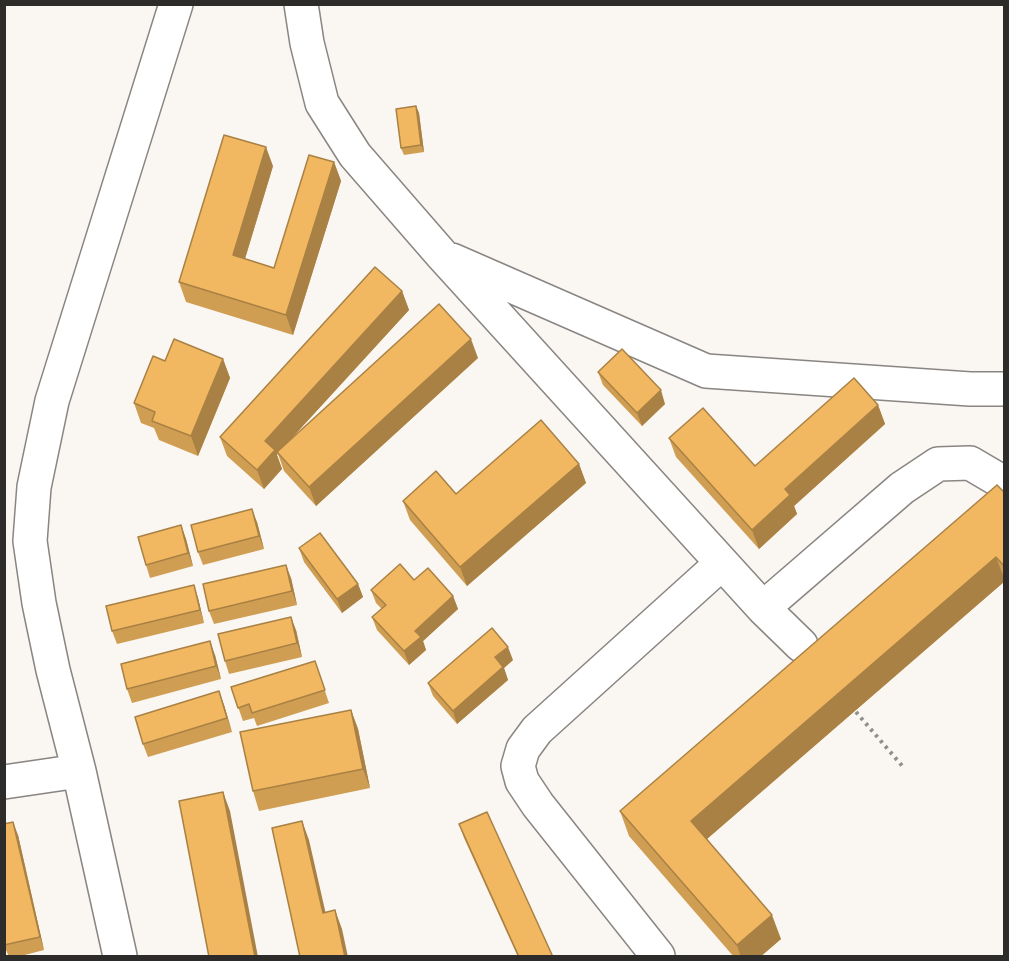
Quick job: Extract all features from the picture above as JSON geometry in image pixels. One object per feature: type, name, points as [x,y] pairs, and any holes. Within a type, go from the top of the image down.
[{"type":"street","points":[[120,957],[79,771],[53,670],[39,603],[30,542],[34,487],[52,401],[176,4]]},
{"type":"street","points":[[301,4],[307,44],[322,103],[354,155],[763,608],[801,645]]},
{"type":"street","points":[[442,255],[706,371],[1005,389]]},
{"type":"street","points":[[763,608],[903,488],[938,464],[970,462],[1005,483]]},
{"type":"street","points":[[658,957],[538,805],[522,781],[518,766],[523,749],[537,730],[722,563]]},
{"type":"street","points":[[4,782],[79,771]]},
{"type":"path","points":[[856,712],[904,768]]},
{"type":"building","points":[[416,106],[421,145],[401,148],[396,109]]},
{"type":"building","points":[[224,135],[266,147],[233,255],[274,268],[309,155],[334,162],[286,315],[179,282]]},
{"type":"building","points":[[375,267],[402,291],[265,441],[275,450],[257,470],[220,437]]},
{"type":"building","points":[[439,304],[471,339],[309,487],[277,452]]},
{"type":"building","points":[[174,339],[223,359],[191,436],[152,421],[155,412],[134,403],[153,356],[165,361]]},
{"type":"building","points":[[622,349],[661,390],[637,413],[598,372]]},
{"type":"building","points":[[854,378],[878,405],[785,489],[790,495],[752,530],[669,438],[703,408],[755,466]]},
{"type":"building","points":[[541,420],[579,464],[460,567],[403,501],[436,471],[456,494]]},
{"type":"building","points":[[997,485],[1005,493],[1005,567],[996,557],[691,821],[772,915],[737,945],[620,811]]},
{"type":"building","points":[[252,509],[259,536],[198,552],[191,525]]},
{"type":"building","points":[[181,525],[188,553],[146,565],[138,537]]},
{"type":"building","points":[[320,533],[358,584],[337,599],[299,548]]},
{"type":"building","points":[[400,564],[414,580],[428,568],[453,596],[415,631],[421,637],[404,651],[372,617],[386,605],[371,590]]},
{"type":"building","points":[[286,565],[292,591],[209,611],[203,584]]},
{"type":"building","points":[[194,585],[200,610],[112,631],[106,606]]},
{"type":"building","points":[[291,617],[297,643],[225,661],[218,634]]},
{"type":"building","points":[[492,628],[508,647],[495,657],[503,667],[453,711],[428,683]]},
{"type":"building","points":[[210,641],[216,666],[127,689],[121,664]]},
{"type":"building","points":[[315,661],[325,690],[252,713],[249,704],[238,708],[231,687]]},
{"type":"building","points":[[219,691],[227,718],[143,744],[135,717]]},
{"type":"building","points":[[351,710],[363,769],[253,791],[240,732]]},
{"type":"building","points":[[223,792],[255,957],[209,957],[179,801]]},
{"type":"building","points":[[487,812],[553,957],[519,957],[459,824]]},
{"type":"building","points":[[302,821],[323,913],[335,910],[345,957],[300,957],[272,828]]},
{"type":"building","points":[[13,822],[40,937],[4,945],[4,824]]}]
